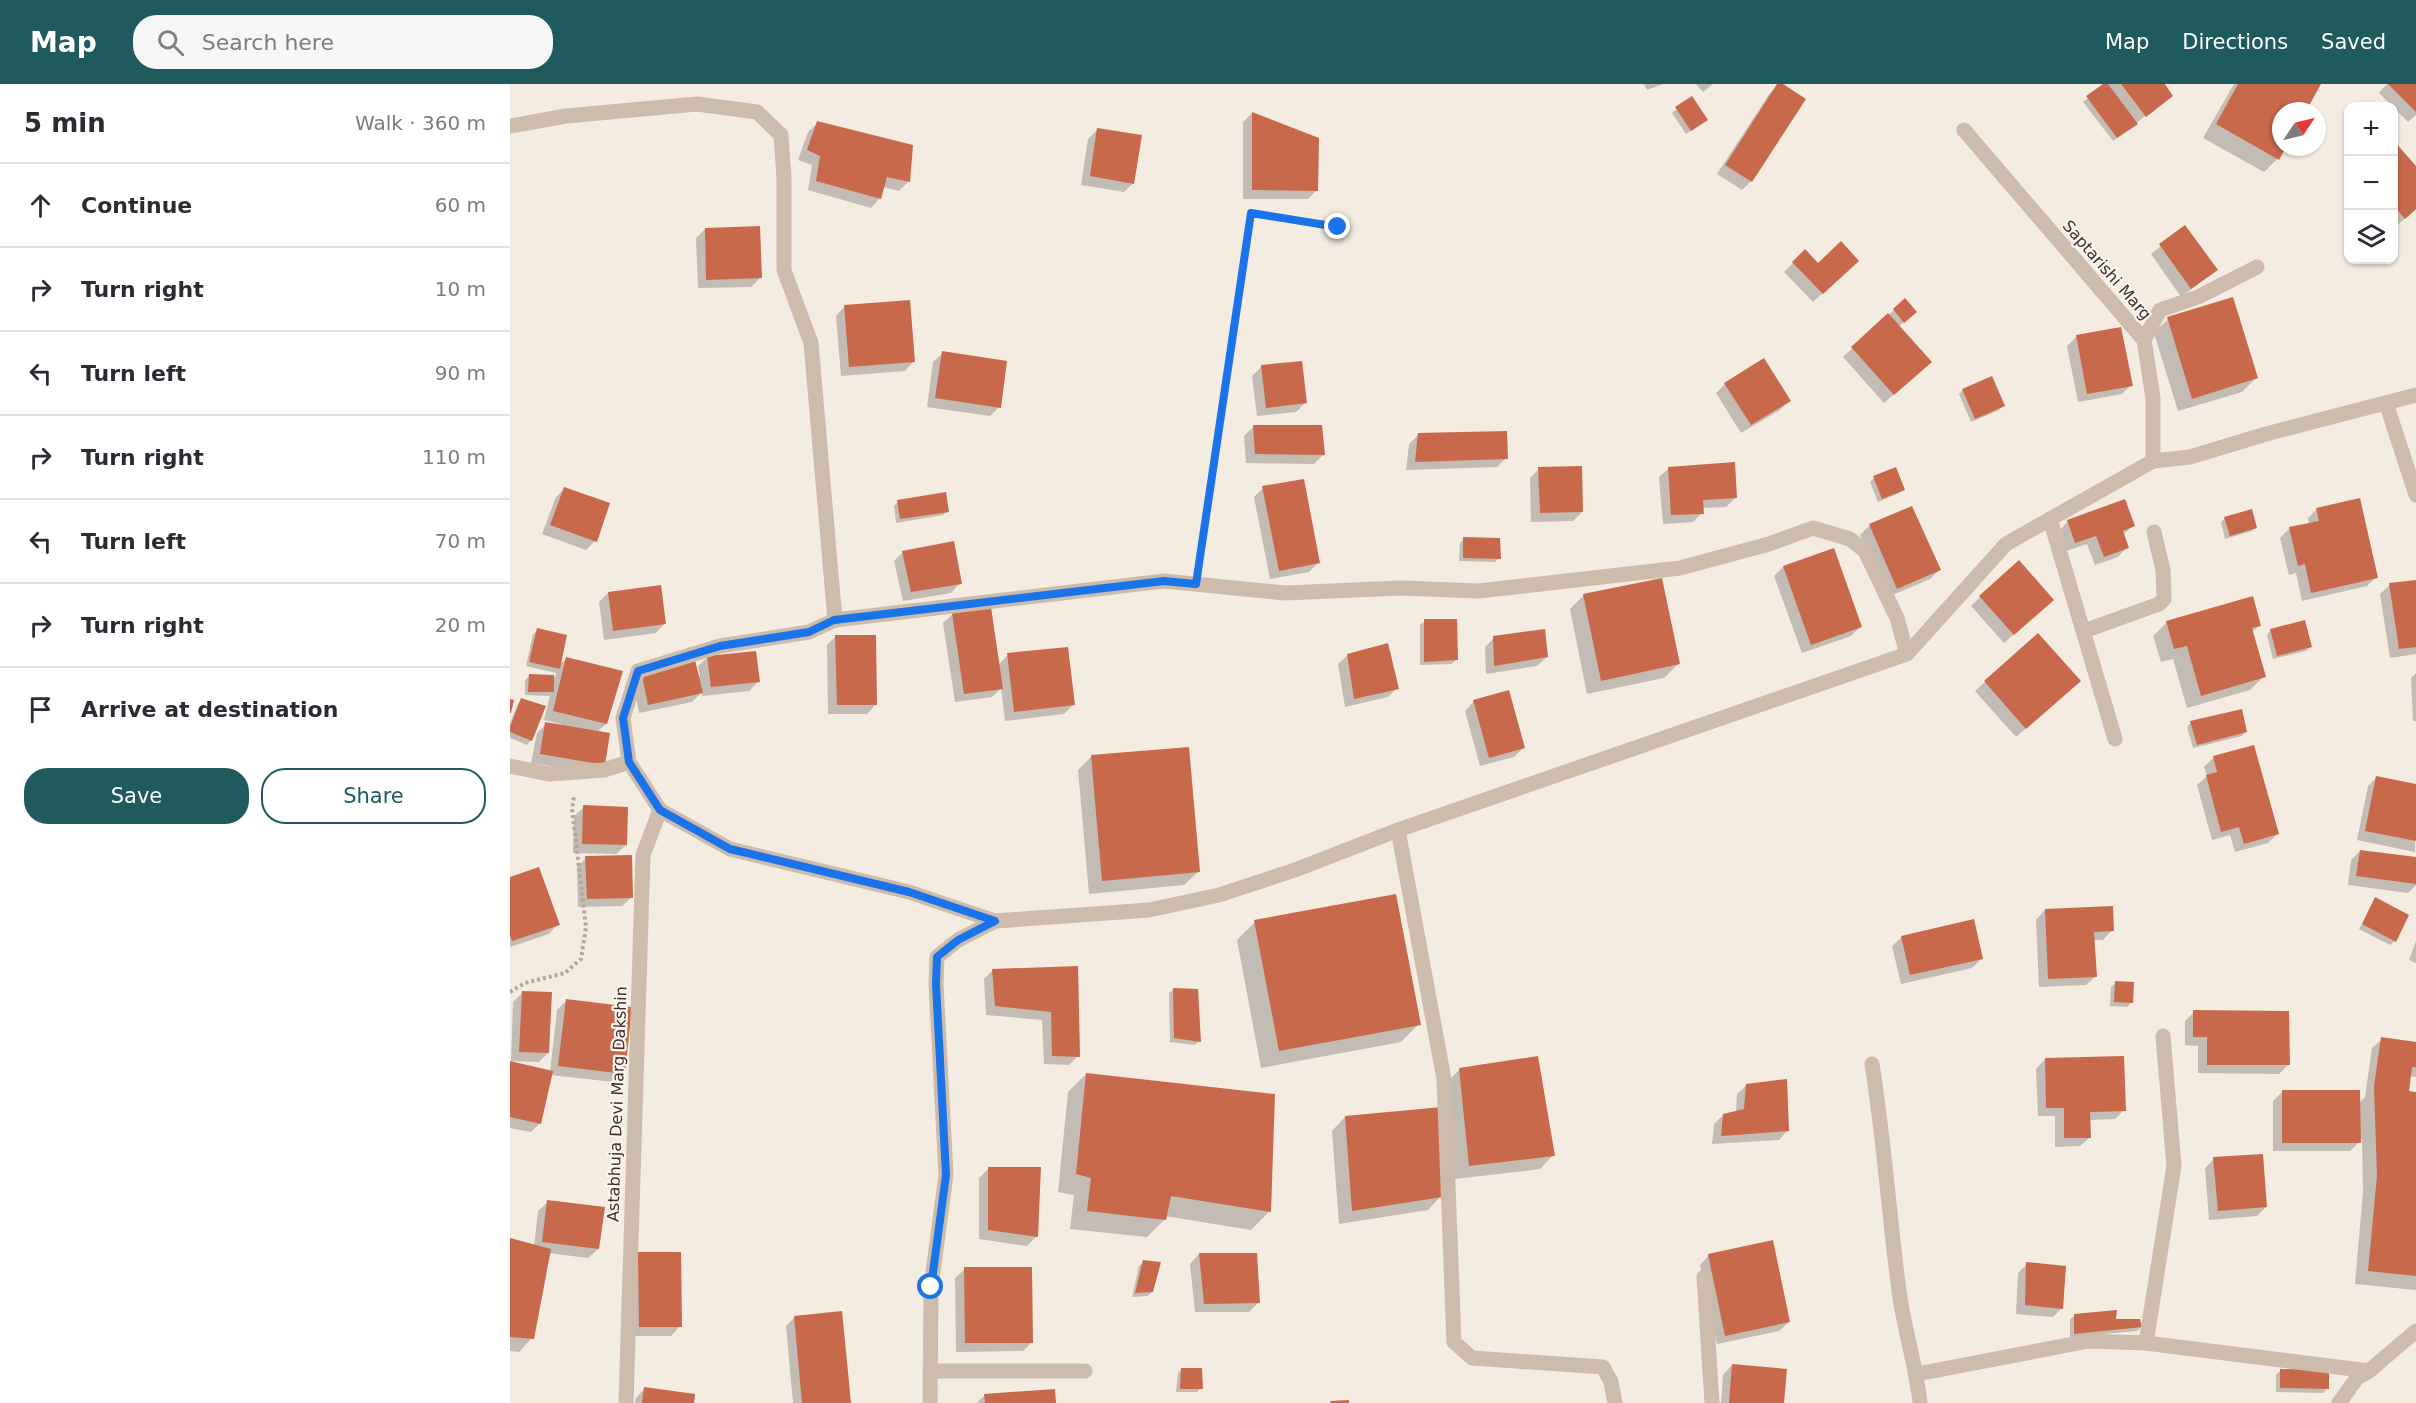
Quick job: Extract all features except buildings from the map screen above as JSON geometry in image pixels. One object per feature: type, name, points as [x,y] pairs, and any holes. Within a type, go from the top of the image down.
[{"type":"street","points":[[510,126],[566,116],[697,104],[757,112],[781,135],[784,178],[784,270],[811,343],[834,620]]},
{"type":"street","name":"Saptarishi Marg","points":[[1964,130],[2144,340],[2153,398],[2153,461]]},
{"type":"street","points":[[2144,340],[2160,310],[2198,297],[2257,267]]},
{"type":"street","points":[[1906,654],[1897,618],[1865,551],[1850,539],[1813,528],[1769,544],[1680,568],[1479,591],[1401,588],[1286,593],[1164,581],[834,620],[809,632],[720,646],[638,671],[623,718],[629,762],[660,810],[730,849],[909,892],[995,921],[1149,910],[1219,895],[1295,870],[1398,830],[1906,654],[2006,544],[2153,461],[2190,457],[2266,434],[2416,395]]},
{"type":"street","points":[[2386,403],[2416,495]]},
{"type":"street","points":[[2050,519],[2115,740]]},
{"type":"street","points":[[2084,631],[2159,604],[2164,599],[2163,570],[2154,532]]},
{"type":"street","points":[[510,766],[549,774],[604,770],[629,762]]},
{"type":"street","name":"Astabhuja Devi Marg Dakshin","points":[[626,1403],[643,855],[660,810]]},
{"type":"street","points":[[1398,830],[1444,1079],[1454,1342],[1472,1358],[1603,1367],[1611,1382],[1615,1403]]},
{"type":"street","points":[[930,1403],[931,1287],[946,1175],[936,984],[937,957],[958,940],[995,921]]},
{"type":"street","points":[[2146,1343],[2174,1166],[2163,1036]]},
{"type":"street","points":[[1872,1064],[1885,1152],[1899,1293],[1917,1374],[1920,1403]]},
{"type":"street","points":[[1704,1277],[1712,1403]]},
{"type":"street","points":[[2339,1403],[2357,1378],[2369,1371],[2416,1331]]},
{"type":"street","points":[[1917,1374],[2089,1341],[2146,1343],[2369,1371]]},
{"type":"street","points":[[932,1371],[1085,1371]]},
{"type":"path","points":[[1196,584],[1251,213],[1338,227]]},
{"type":"path","points":[[510,992],[525,983],[565,973],[581,959],[586,927],[572,808],[577,772]]},
{"type":"route","points":[[931,1287],[946,1175],[936,984],[937,957],[958,940],[995,921],[909,892],[730,849],[660,810],[629,762],[623,718],[638,671],[720,646],[809,632],[834,620],[1164,581],[1196,584],[1251,213],[1338,227]]}]
